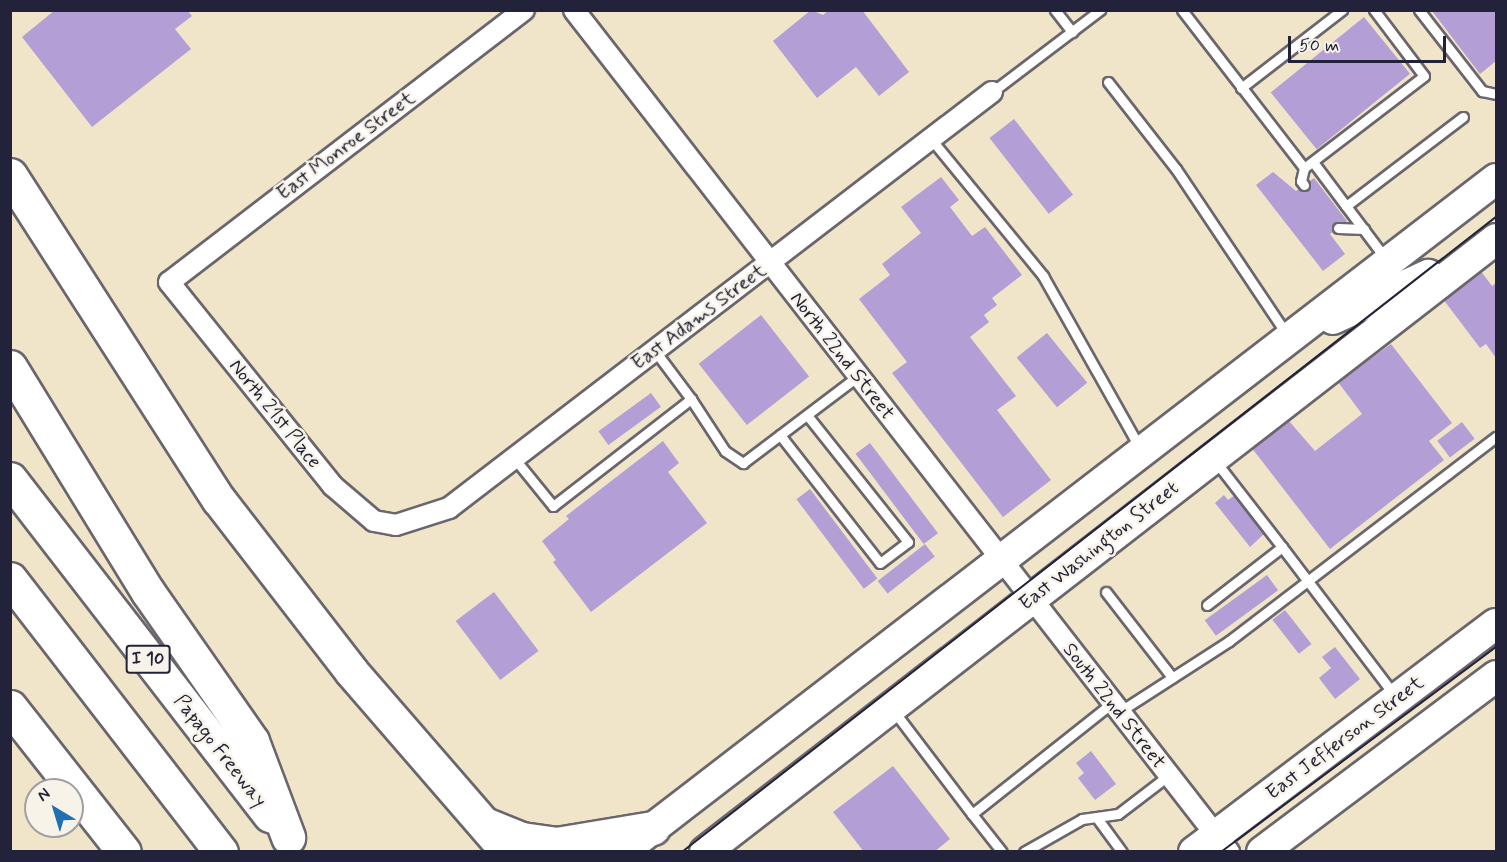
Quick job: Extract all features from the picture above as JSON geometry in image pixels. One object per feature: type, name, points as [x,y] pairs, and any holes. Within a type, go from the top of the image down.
[{"type":"highway","points":[[10,175],[219,500],[351,671],[487,825],[508,852]]},
{"type":"highway","points":[[10,367],[147,592],[252,741],[293,844]]},
{"type":"highway","name":"Papago Freeway","points":[[10,479],[293,844]]},
{"type":"highway","points":[[10,579],[221,852]]},
{"type":"highway","points":[[10,615],[197,852]]},
{"type":"highway","points":[[10,707],[124,852]]},
{"type":"highway","points":[[487,825],[522,839],[556,844],[653,828]]},
{"type":"main road","name":"East Washington Street","points":[[622,852],[1141,450],[1497,179]]},
{"type":"main road","name":"East Washington Street","points":[[1289,338],[1401,289],[1494,240]]},
{"type":"main road","name":"East Washington Street","points":[[705,852],[1494,240]]},
{"type":"main road","name":"East Jefferson Street","points":[[1213,846],[1397,699],[1497,624]]},
{"type":"main road","name":"East Jefferson Street","points":[[1262,852],[1497,676]]},
{"type":"street","name":"East Monroe Street","points":[[169,282],[524,10]]},
{"type":"street","name":"North 22nd Street","points":[[574,10],[1000,559]]},
{"type":"street","name":"East Adams Street","points":[[396,525],[449,508],[992,92]]},
{"type":"street","name":"North 21st Place","points":[[169,282],[333,486],[374,521],[396,525]]},
{"type":"street","name":"South 22nd Street","points":[[1000,559],[1169,775],[1213,846]]},
{"type":"lane","points":[[1055,10],[1071,32]]},
{"type":"lane","points":[[992,92],[1100,10]]},
{"type":"lane","points":[[1182,10],[1305,168]]},
{"type":"lane","points":[[1241,88],[1342,10]]},
{"type":"lane","points":[[1304,185],[1301,181],[1305,168],[1424,76],[1374,10]]},
{"type":"lane","points":[[1419,10],[1482,91],[1497,94]]},
{"type":"lane","points":[[1108,82],[1176,169],[1289,338]]},
{"type":"lane","points":[[1346,206],[1463,117]]},
{"type":"lane","points":[[931,139],[1043,276],[1141,450]]},
{"type":"lane","points":[[1313,162],[1388,262]]},
{"type":"lane","points":[[1338,228],[1364,229]]},
{"type":"lane","points":[[654,351],[691,399],[725,450],[743,463],[858,376]]},
{"type":"lane","points":[[514,458],[553,506],[691,399]]},
{"type":"lane","points":[[780,435],[880,563],[908,542],[807,415]]},
{"type":"lane","points":[[972,814],[1116,708],[1172,677],[1228,641],[1497,437]]},
{"type":"lane","points":[[1213,458],[1397,699]]},
{"type":"lane","points":[[1207,605],[1282,547]]},
{"type":"lane","points":[[1106,592],[1172,677]]},
{"type":"lane","points":[[892,708],[1002,852]]},
{"type":"lane","points":[[1024,852],[1082,819],[1118,814],[1169,775]]},
{"type":"lane","points":[[1097,818],[1122,852]]},
{"type":"building","points":[[55,10],[187,10],[192,16],[175,29],[191,49],[92,127],[22,37]]},
{"type":"building","points":[[811,10],[823,15],[829,10],[862,10],[909,72],[879,96],[856,67],[817,98],[773,41]]},
{"type":"building","points":[[1496,10],[1496,61],[1480,74],[1432,11]]},
{"type":"building","points":[[1364,17],[1410,74],[1317,149],[1271,93]]},
{"type":"building","points":[[1014,119],[1073,195],[1049,214],[990,138]]},
{"type":"building","points":[[1273,172],[1296,191],[1314,178],[1347,221],[1330,234],[1345,254],[1323,271],[1256,185]]},
{"type":"building","points":[[941,177],[959,200],[950,207],[972,236],[985,227],[1022,275],[992,298],[997,305],[984,315],[989,322],[970,337],[1016,396],[997,410],[1051,480],[1003,517],[892,373],[907,362],[859,299],[890,275],[882,264],[921,233],[901,207]]},
{"type":"building","points":[[1480,270],[1492,286],[1496,283],[1496,358],[1486,344],[1480,348],[1443,299]]},
{"type":"building","points":[[761,315],[809,376],[747,425],[699,364]]},
{"type":"building","points":[[1047,333],[1087,383],[1057,407],[1017,358]]},
{"type":"building","points":[[1391,344],[1452,423],[1429,441],[1444,460],[1330,549],[1251,447],[1289,421],[1315,451],[1362,414],[1338,382]]},
{"type":"building","points":[[651,393],[661,407],[608,445],[598,431]]},
{"type":"building","points":[[1462,422],[1475,439],[1450,457],[1437,441]]},
{"type":"building","points":[[663,441],[679,463],[668,472],[707,523],[591,612],[553,562],[556,560],[542,541],[569,519],[566,516]]},
{"type":"building","points":[[870,443],[938,533],[924,544],[856,454]]},
{"type":"building","points":[[810,489],[877,578],[864,589],[796,499]]},
{"type":"building","points":[[1224,495],[1228,500],[1235,495],[1265,533],[1250,547],[1215,503]]},
{"type":"building","points":[[925,544],[935,557],[888,594],[878,581]]},
{"type":"building","points":[[1267,575],[1278,590],[1216,636],[1205,620]]},
{"type":"building","points":[[494,592],[539,651],[500,680],[456,621]]},
{"type":"building","points":[[1285,610],[1311,644],[1299,654],[1272,620]]},
{"type":"building","points":[[1335,647],[1360,679],[1335,699],[1319,678],[1331,668],[1322,657]]},
{"type":"building","points":[[1091,751],[1116,784],[1095,800],[1078,778],[1084,773],[1076,763]]},
{"type":"building","points":[[893,766],[950,839],[934,852],[864,852],[833,812]]},
{"type":"tram line","points":[[682,852],[1496,217]]},
{"type":"tram line","points":[[1221,852],[1496,647]]}]
